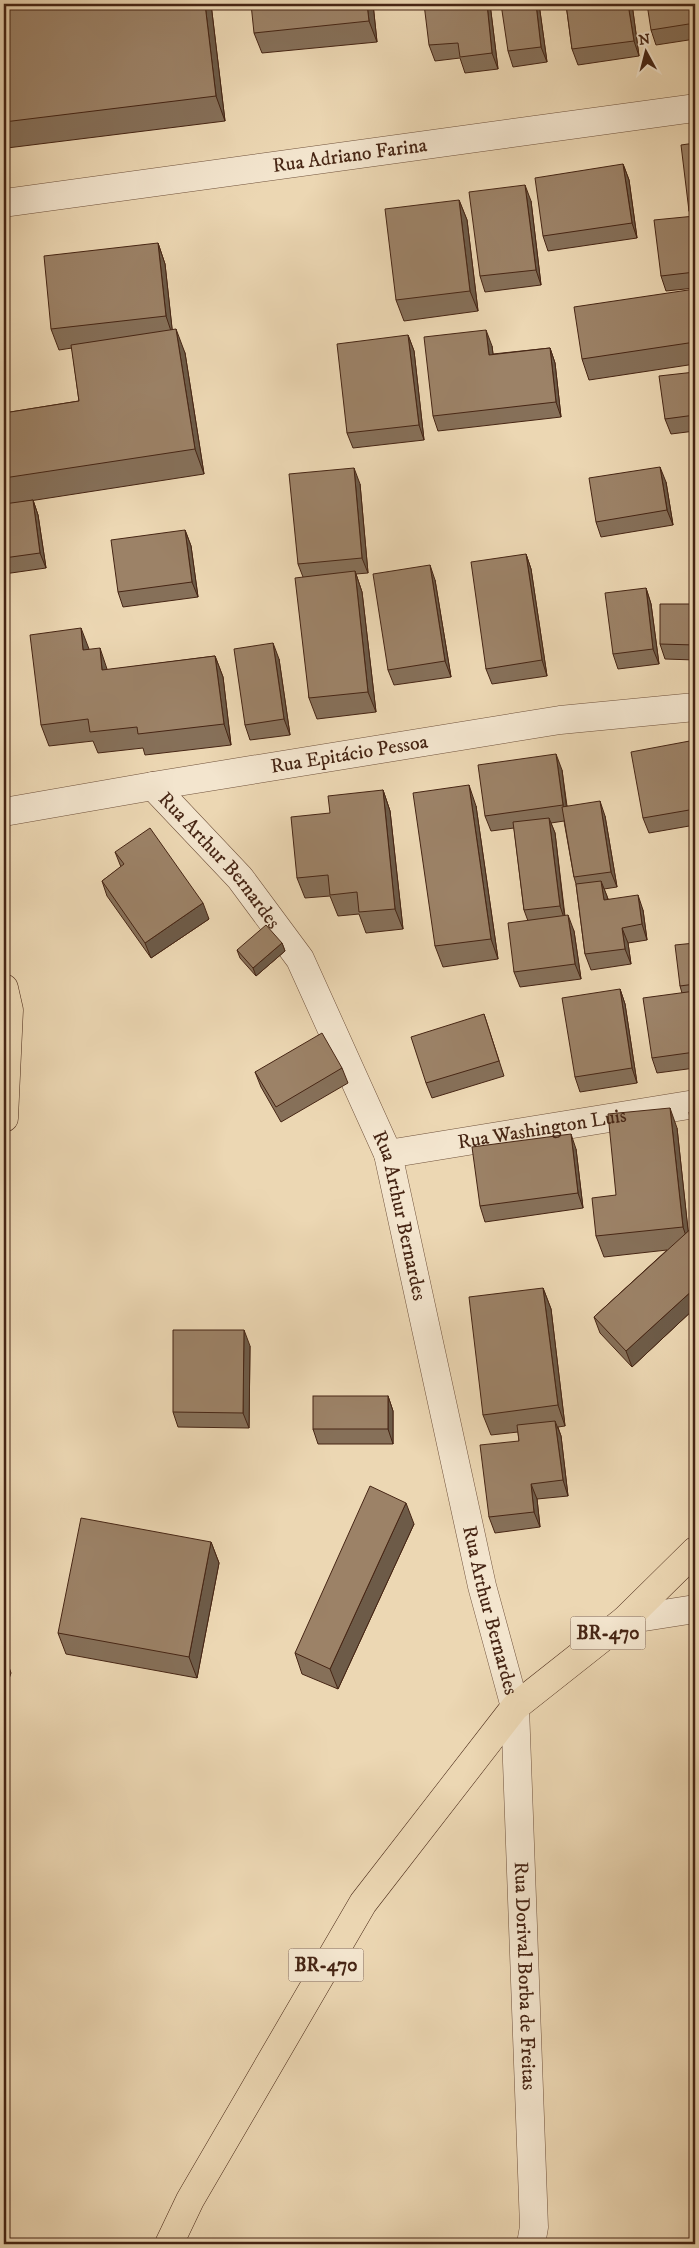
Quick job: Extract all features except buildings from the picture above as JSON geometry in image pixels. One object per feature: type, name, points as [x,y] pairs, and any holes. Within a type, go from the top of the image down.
[{"type":"main road","points":[[4,988],[9,1010],[4,1118]]},
{"type":"main road","name":"BR-470","points":[[169,2244],[190,2200],[363,1903],[514,1707],[625,1620],[695,1551]]},
{"type":"street","name":"Rua Adriano Farina","points":[[4,203],[695,108]]},
{"type":"street","name":"Rua Epitácio Pessoa","points":[[4,812],[560,720],[695,707]]},
{"type":"street","name":"Rua Arthur Bernardes","points":[[153,786],[240,878],[300,959],[388,1154],[482,1586],[514,1707]]},
{"type":"street","name":"Rua Washington Luis","points":[[388,1154],[695,1104]]},
{"type":"street","points":[[625,1620],[695,1609]]},
{"type":"street","name":"Rua Dorival Borba de Freitas","points":[[514,1707],[534,2227],[531,2244]]}]
